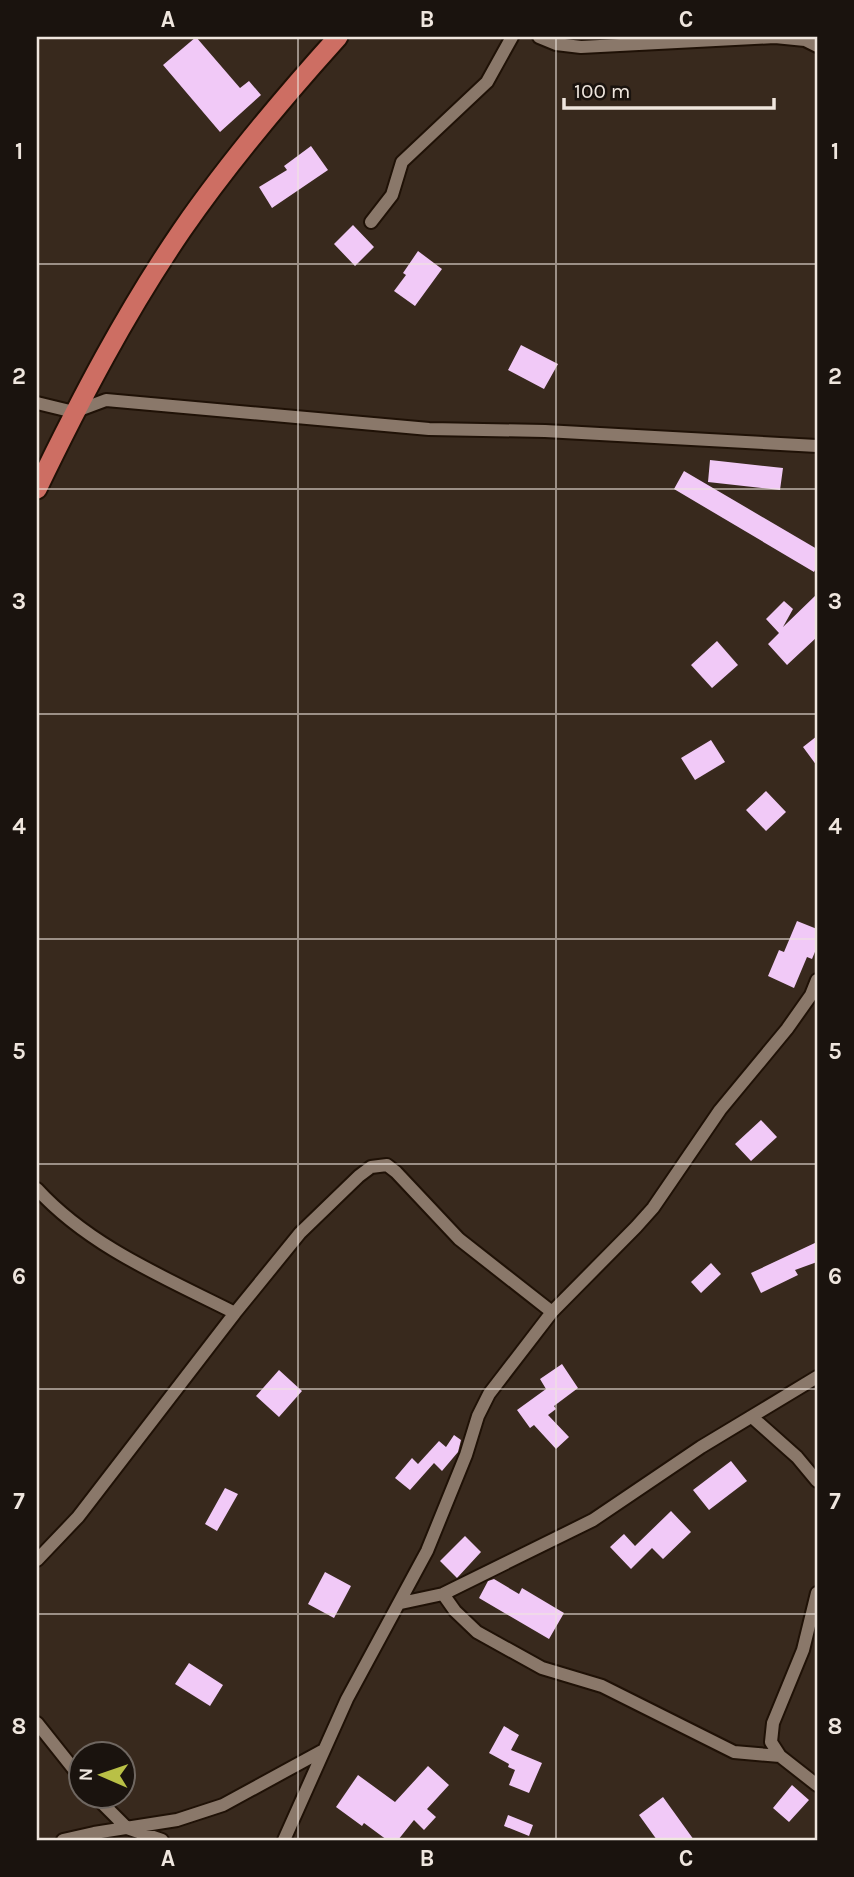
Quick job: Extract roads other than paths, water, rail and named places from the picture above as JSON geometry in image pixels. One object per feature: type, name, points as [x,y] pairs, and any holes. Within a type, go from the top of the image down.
[{"type":"main road","points":[[37,489],[74,412],[126,318],[182,230],[276,105],[338,37]]},
{"type":"street","points":[[371,222],[392,195],[402,162],[487,82],[512,37]]},
{"type":"street","points":[[539,37],[556,44],[581,47],[775,37],[805,40],[817,46]]},
{"type":"street","points":[[37,403],[74,412],[106,400],[429,429],[545,431],[817,446]]},
{"type":"street","points":[[284,1840],[347,1699],[427,1551],[447,1506],[478,1416],[489,1394],[552,1312],[653,1208],[720,1110],[814,997],[817,981]]},
{"type":"street","points":[[37,1560],[85,1507],[300,1233],[359,1176],[379,1165],[387,1165],[396,1172],[459,1239],[552,1312]]},
{"type":"street","points":[[37,1189],[82,1231],[136,1263],[235,1313]]},
{"type":"street","points":[[401,1603],[443,1594],[593,1520],[701,1447],[817,1377]]},
{"type":"street","points":[[752,1417],[797,1457],[817,1481]]},
{"type":"street","points":[[817,1593],[803,1650],[773,1723],[771,1742],[780,1756],[817,1785]]},
{"type":"street","points":[[443,1594],[455,1611],[477,1632],[542,1668],[602,1686],[734,1752],[780,1756]]},
{"type":"street","points":[[37,1723],[66,1759]]},
{"type":"street","points":[[63,1840],[177,1820],[223,1805],[322,1751]]},
{"type":"street","points":[[110,1811],[127,1828],[162,1840]]}]
